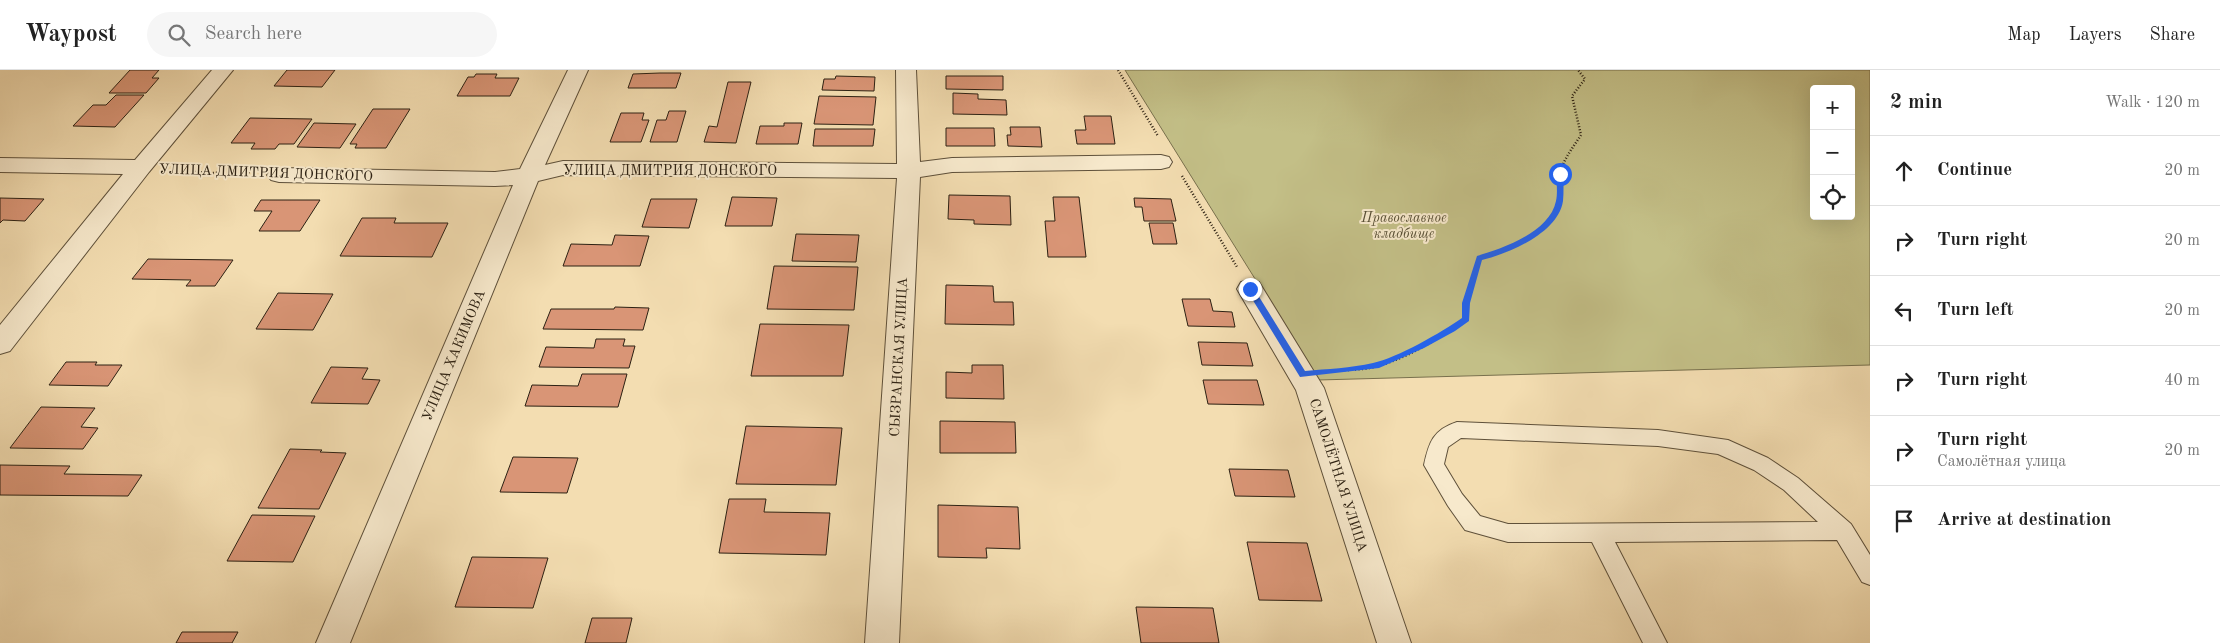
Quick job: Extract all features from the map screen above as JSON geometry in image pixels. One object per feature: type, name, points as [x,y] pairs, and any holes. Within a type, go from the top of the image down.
[{"type":"street","points":[[0,344],[141,166],[223,70]]},
{"type":"street","name":"УЛИЦА ХАКИМОВА","points":[[332,643],[528,176],[578,70]]},
{"type":"street","name":"СЫЗРАНСКАЯ УЛИЦА","points":[[882,643],[909,171],[906,70]]},
{"type":"street","name":"УЛИЦА ДМИТРИЯ ДОНСКОГО","points":[[279,175],[495,179],[528,176],[563,168],[909,171],[952,165],[1161,162]]},
{"type":"street","name":"УЛИЦА ДМИТРИЯ ДОНСКОГО","points":[[0,165],[141,166]]},
{"type":"street","name":"САМОЛЁТНАЯ УЛИЦА","points":[[1250,289],[1310,388],[1394,643]]},
{"type":"lane","points":[[1843,531],[1508,533],[1473,523],[1455,500],[1434,465],[1439,443],[1457,430],[1658,438],[1721,446],[1761,464],[1791,484],[1843,531],[1870,575]]},
{"type":"lane","points":[[1600,533],[1655,643]]},
{"type":"path","points":[[1303,375],[1376,366],[1421,346],[1466,319],[1466,303],[1479,258],[1501,253],[1524,241],[1548,222],[1560,202],[1560,174],[1567,156],[1582,135],[1572,96],[1585,79],[1578,70]]},
{"type":"path","name":"УЛИЦА ДМИТРИЯ ДОНСКОГО","points":[[141,166],[209,173],[264,172],[279,175]]},
{"type":"green space","name":"Православное кладбище","points":[[1125,70],[1870,70],[1870,365],[1318,380]]},
{"type":"building","points":[[130,70],[159,70],[152,78],[159,78],[146,93],[109,93]]},
{"type":"building","points":[[287,70],[335,70],[322,87],[274,86]]},
{"type":"building","points":[[681,73],[676,88],[628,88],[633,74]]},
{"type":"building","points":[[476,74],[497,74],[495,78],[519,78],[510,96],[457,96],[468,77],[474,77]]},
{"type":"building","points":[[836,76],[875,77],[874,91],[822,90],[824,79],[835,79]]},
{"type":"building","points":[[946,76],[1003,76],[1003,90],[946,89]]},
{"type":"building","points":[[728,82],[751,82],[736,143],[704,142],[709,126],[717,127]]},
{"type":"building","points":[[953,93],[978,94],[978,99],[1006,100],[1007,115],[953,114]]},
{"type":"building","points":[[116,95],[144,95],[115,127],[73,126],[93,105],[106,105]]},
{"type":"building","points":[[819,96],[876,97],[873,125],[814,124]]},
{"type":"building","points":[[373,109],[410,109],[386,148],[355,148],[357,144],[350,144]]},
{"type":"building","points":[[669,111],[686,111],[677,142],[650,142],[657,120],[666,120]]},
{"type":"building","points":[[621,113],[644,113],[642,120],[649,120],[641,142],[610,142]]},
{"type":"building","points":[[1084,116],[1111,116],[1115,144],[1077,144],[1075,130],[1086,130]]},
{"type":"building","points":[[250,118],[312,119],[294,144],[279,144],[275,149],[251,149],[255,143],[231,143]]},
{"type":"building","points":[[314,123],[356,124],[340,148],[297,147]]},
{"type":"building","points":[[784,123],[802,123],[798,144],[756,144],[760,126],[784,126]]},
{"type":"building","points":[[1010,127],[1040,127],[1042,147],[1008,146],[1007,135],[1011,135]]},
{"type":"building","points":[[946,128],[994,128],[995,146],[946,146]]},
{"type":"building","points":[[815,129],[875,129],[873,146],[813,146]]},
{"type":"building","points":[[949,195],[1010,196],[1011,225],[974,224],[974,220],[948,219]]},
{"type":"building","points":[[732,197],[777,198],[772,226],[725,226]]},
{"type":"building","points":[[1053,197],[1079,197],[1086,257],[1048,257],[1045,221],[1055,221]]},
{"type":"building","points":[[0,198],[44,199],[25,221],[3,220],[0,223]]},
{"type":"building","points":[[1134,198],[1171,199],[1176,221],[1144,221],[1142,207],[1135,207]]},
{"type":"building","points":[[651,199],[697,199],[689,228],[642,227]]},
{"type":"building","points":[[261,200],[320,200],[300,231],[259,231],[272,211],[254,211]]},
{"type":"building","points":[[362,218],[396,218],[394,223],[448,223],[432,257],[340,256]]},
{"type":"building","points":[[1149,223],[1173,223],[1177,244],[1153,244]]},
{"type":"building","points":[[796,234],[859,235],[856,262],[792,261]]},
{"type":"building","points":[[615,235],[649,236],[640,266],[563,266],[571,244],[612,245]]},
{"type":"building","points":[[148,259],[233,260],[215,286],[186,286],[191,280],[132,279]]},
{"type":"building","points":[[774,266],[858,267],[854,310],[767,309]]},
{"type":"building","points":[[946,285],[993,286],[994,302],[1013,302],[1014,325],[945,324]]},
{"type":"building","points":[[278,293],[333,294],[313,330],[256,329]]},
{"type":"building","points":[[1182,299],[1210,299],[1213,311],[1232,312],[1235,327],[1188,326]]},
{"type":"building","points":[[615,307],[649,308],[643,330],[543,329],[551,309],[614,309]]},
{"type":"building","points":[[760,324],[849,325],[843,376],[751,376]]},
{"type":"building","points":[[596,339],[625,339],[623,346],[635,346],[629,368],[539,367],[546,347],[594,348]]},
{"type":"building","points":[[1198,342],[1247,343],[1253,366],[1202,365]]},
{"type":"building","points":[[66,362],[97,362],[95,365],[122,365],[108,386],[49,385]]},
{"type":"building","points":[[972,365],[1003,365],[1004,399],[946,398],[946,372],[972,373]]},
{"type":"building","points":[[331,367],[368,368],[362,379],[380,380],[368,404],[311,403]]},
{"type":"building","points":[[582,374],[627,374],[618,407],[525,406],[532,385],[578,386]]},
{"type":"building","points":[[1203,380],[1257,380],[1264,405],[1208,404]]},
{"type":"building","points":[[41,407],[95,408],[81,427],[98,428],[83,449],[10,448]]},
{"type":"building","points":[[940,421],[1015,422],[1016,453],[940,453]]},
{"type":"building","points":[[746,426],[842,428],[836,485],[736,484]]},
{"type":"building","points":[[290,449],[346,453],[319,509],[258,508]]},
{"type":"building","points":[[513,457],[578,458],[567,493],[500,492]]},
{"type":"building","points":[[0,465],[70,466],[64,474],[142,475],[128,496],[0,495]]},
{"type":"building","points":[[1229,469],[1288,470],[1295,497],[1235,496]]},
{"type":"building","points":[[729,499],[766,499],[764,512],[830,513],[826,555],[719,553]]},
{"type":"building","points":[[938,505],[1018,507],[1020,549],[986,548],[987,558],[938,557]]},
{"type":"building","points":[[252,515],[315,516],[293,562],[227,561]]},
{"type":"building","points":[[1247,542],[1307,543],[1322,601],[1259,600]]},
{"type":"building","points":[[472,557],[548,558],[533,608],[455,607]]},
{"type":"building","points":[[1136,607],[1213,608],[1219,643],[1141,643]]},
{"type":"building","points":[[592,618],[632,618],[626,643],[585,643]]},
{"type":"building","points":[[182,632],[238,632],[232,643],[176,643]]},
{"type":"route","points":[[1250,289],[1303,375],[1376,366],[1421,346],[1466,319],[1466,303],[1479,258],[1501,253],[1524,241],[1548,222],[1560,202],[1560,174]]}]
